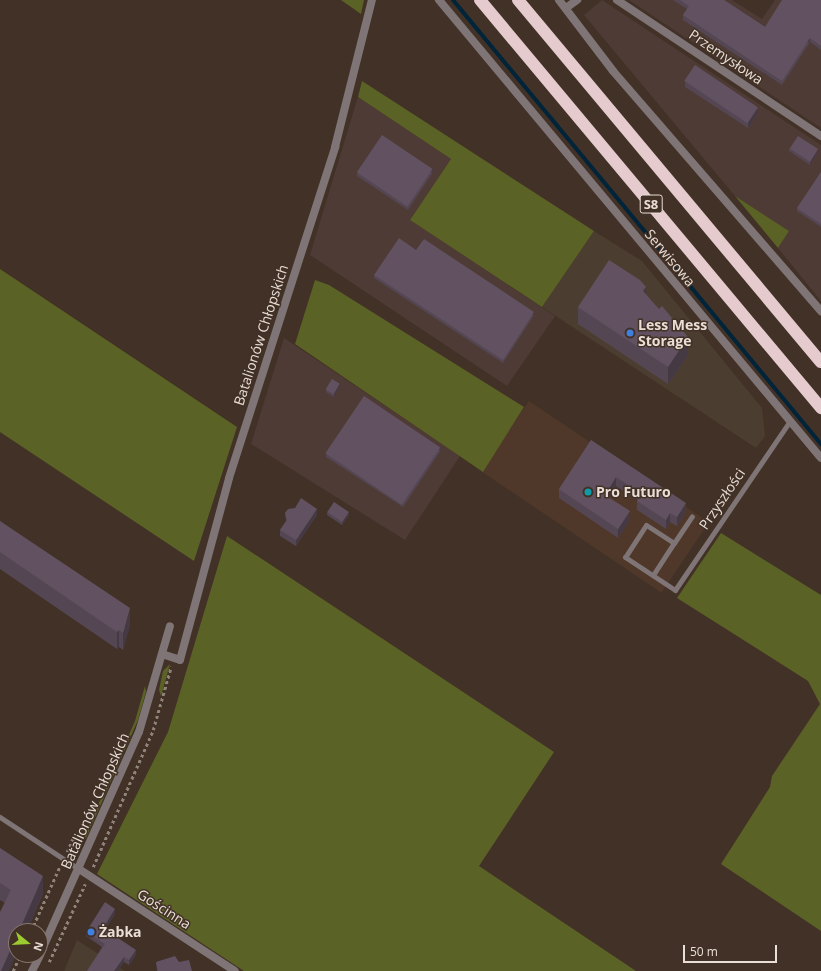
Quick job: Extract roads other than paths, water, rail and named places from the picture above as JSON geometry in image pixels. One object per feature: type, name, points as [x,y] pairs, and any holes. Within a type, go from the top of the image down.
[{"type":"highway","name":"S8","points":[[480,0],[821,408]]},
{"type":"highway","name":"S8","points":[[518,0],[821,362]]},
{"type":"street","name":"Batalionów Chłopskich","points":[[162,654],[180,660],[229,478],[335,147],[372,0]]},
{"type":"street","name":"Serwisowa","points":[[439,0],[789,422],[821,458]]},
{"type":"street","points":[[559,0],[566,8],[569,16],[614,71],[821,311]]},
{"type":"street","points":[[566,8],[577,0]]},
{"type":"street","name":"Przemysłowa","points":[[616,0],[821,136]]},
{"type":"street","name":"Batalionów Chłopskich","points":[[48,937],[139,732],[170,626]]},
{"type":"street","name":"Gościnna","points":[[79,869],[235,971]]},
{"type":"lane","name":"Przyszłości","points":[[653,575],[675,590],[789,422]]},
{"type":"lane","points":[[674,543],[646,525],[625,557],[653,575],[692,516]]},
{"type":"lane","points":[[0,817],[79,869]]},
{"type":"waterway","points":[[453,0],[821,444]]},
{"type":"place","name":"Less Mess Storage","points":[[630,333]]},
{"type":"place","name":"Pro Futuro","points":[[588,492]]},
{"type":"place","name":"Żabka","points":[[91,932]]}]
